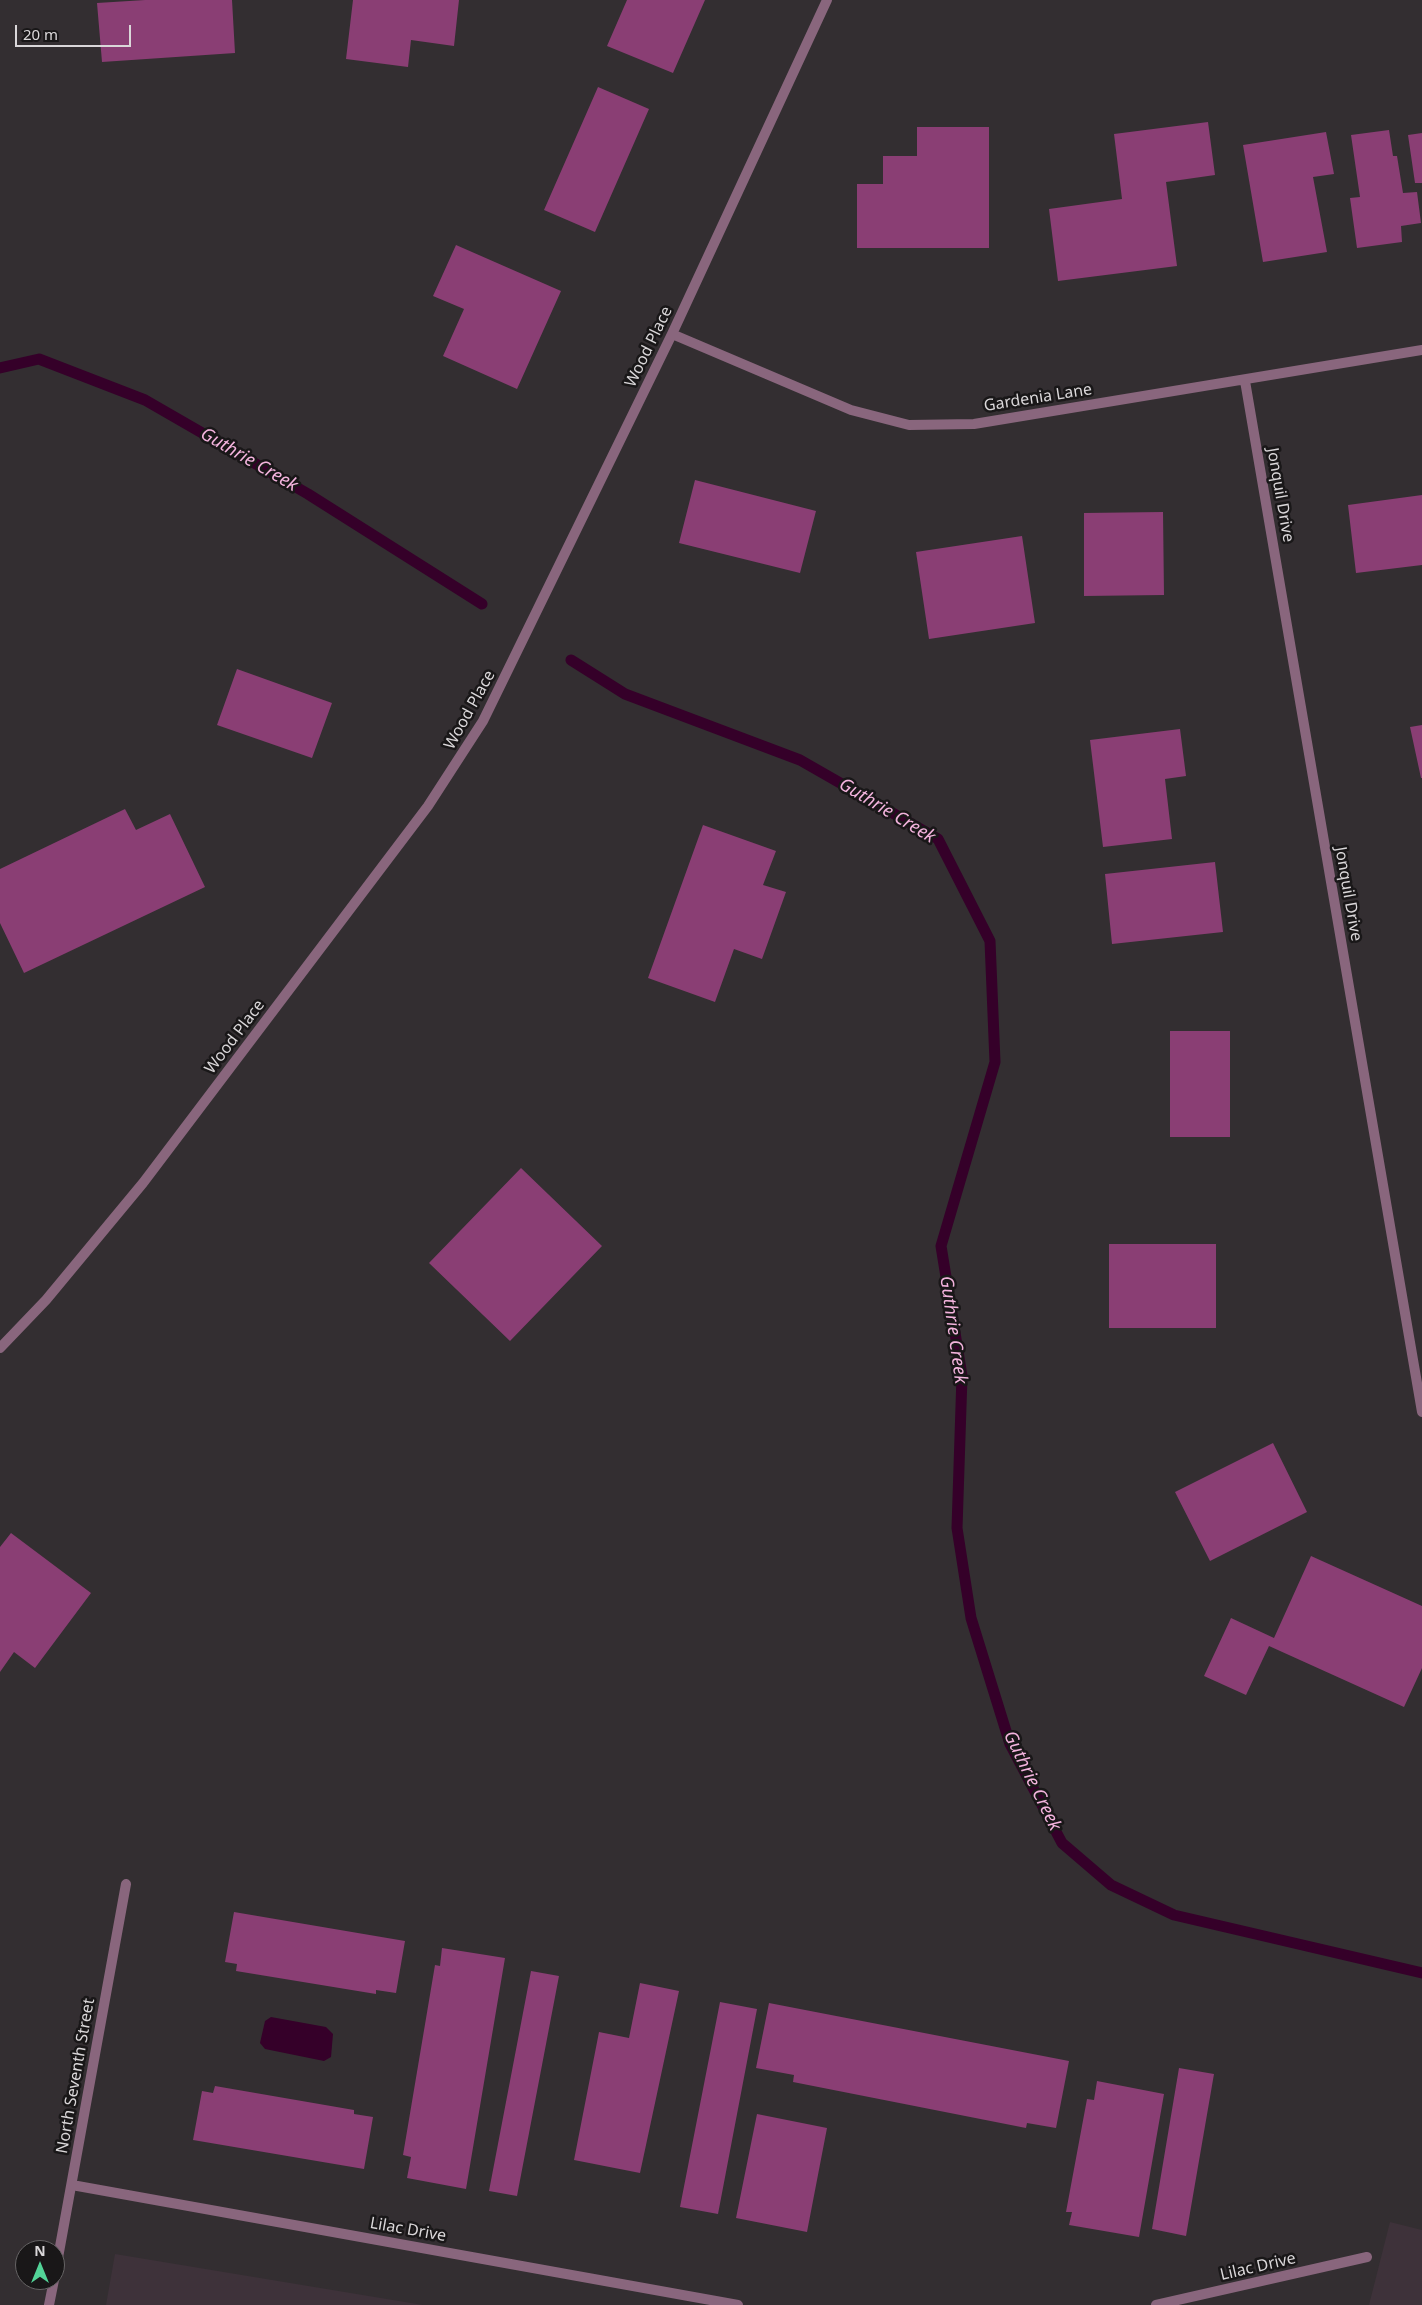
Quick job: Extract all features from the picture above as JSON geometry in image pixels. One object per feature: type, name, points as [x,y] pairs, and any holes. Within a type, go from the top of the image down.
[{"type":"street","name":"Wood Place","points":[[0,1348],[46,1300],[143,1183],[422,814],[483,721],[672,334],[828,0]]},
{"type":"street","name":"Gardenia Lane","points":[[672,334],[851,410],[909,425],[974,424],[1245,381],[1422,350]]},
{"type":"street","name":"Jonquil Drive","points":[[1245,381],[1422,1412]]},
{"type":"street","name":"North Seventh Street","points":[[62,2240],[126,1884]]},
{"type":"street","name":"Lilac Drive","points":[[72,2186],[738,2305]]},
{"type":"street","name":"Lilac Drive","points":[[1156,2305],[1367,2258]]},
{"type":"street","points":[[49,2305],[52,2290]]},
{"type":"shaded area","points":[[271,2017],[326,2027],[333,2034],[331,2057],[324,2061],[265,2049],[260,2043],[265,2021]]},
{"type":"shaded area","points":[[1390,2222],[1422,2230],[1422,2305],[1369,2305]]},
{"type":"shaded area","points":[[115,2254],[423,2305],[106,2305]]},
{"type":"building","points":[[145,0],[232,0],[235,53],[102,62],[97,3]]},
{"type":"building","points":[[353,0],[459,0],[454,46],[411,40],[408,67],[346,59]]},
{"type":"building","points":[[627,0],[705,0],[673,73],[607,46]]},
{"type":"building","points":[[598,87],[649,109],[595,232],[544,210]]},
{"type":"building","points":[[1208,122],[1215,175],[1166,182],[1177,266],[1058,281],[1049,209],[1122,199],[1114,134]]},
{"type":"building","points":[[917,127],[989,127],[989,248],[857,248],[857,184],[883,184],[883,156],[917,156]]},
{"type":"building","points":[[1389,130],[1393,156],[1397,156],[1403,193],[1417,192],[1421,223],[1401,226],[1402,242],[1357,248],[1350,198],[1360,197],[1351,135]]},
{"type":"building","points":[[1326,132],[1334,174],[1313,177],[1327,252],[1263,262],[1243,145]]},
{"type":"building","points":[[1422,133],[1422,183],[1415,183],[1408,135]]},
{"type":"building","points":[[456,245],[561,291],[517,389],[443,356],[464,309],[433,296]]},
{"type":"building","points":[[695,480],[816,511],[800,573],[679,543]]},
{"type":"building","points":[[1422,495],[1422,565],[1356,573],[1348,505]]},
{"type":"building","points":[[1163,512],[1164,595],[1084,596],[1084,513]]},
{"type":"building","points":[[1022,536],[1035,623],[929,639],[916,552]]},
{"type":"building","points":[[237,669],[332,703],[312,758],[217,725]]},
{"type":"building","points":[[1422,725],[1422,778],[1421,778],[1410,727]]},
{"type":"building","points":[[1180,729],[1186,776],[1165,779],[1172,839],[1103,847],[1090,740]]},
{"type":"building","points":[[125,809],[136,830],[170,814],[205,887],[24,973],[0,923],[0,869]]},
{"type":"building","points":[[703,825],[776,851],[763,885],[786,892],[762,959],[734,949],[715,1002],[648,978]]},
{"type":"building","points":[[1215,862],[1223,932],[1112,944],[1105,874]]},
{"type":"building","points":[[1170,1031],[1230,1031],[1230,1137],[1170,1137]]},
{"type":"building","points":[[521,1168],[602,1246],[510,1341],[429,1263]]},
{"type":"building","points":[[1109,1244],[1216,1244],[1216,1328],[1109,1328]]},
{"type":"building","points":[[1273,1443],[1307,1512],[1210,1561],[1175,1492]]},
{"type":"building","points":[[11,1533],[91,1593],[35,1668],[14,1652],[0,1672],[0,1547]]},
{"type":"building","points":[[1311,1556],[1422,1606],[1422,1668],[1404,1707],[1269,1646],[1246,1695],[1204,1676],[1231,1618],[1274,1638]]},
{"type":"building","points":[[234,1912],[405,1941],[396,1993],[376,1990],[376,1994],[236,1971],[237,1964],[225,1962]]},
{"type":"building","points":[[442,1948],[505,1958],[466,2189],[407,2178],[411,2157],[403,2155],[435,1965],[440,1966]]},
{"type":"building","points":[[531,1971],[559,1976],[517,2196],[489,2191]]},
{"type":"building","points":[[640,1983],[679,1991],[640,2173],[574,2160],[599,2032],[629,2038]]},
{"type":"building","points":[[720,2002],[757,2009],[718,2214],[680,2207]]},
{"type":"building","points":[[769,2003],[1069,2061],[1056,2128],[1027,2123],[1026,2128],[793,2082],[794,2075],[756,2068]]},
{"type":"building","points":[[1179,2068],[1214,2074],[1186,2236],[1152,2229]]},
{"type":"building","points":[[1097,2081],[1164,2094],[1139,2237],[1069,2225],[1072,2212],[1066,2212],[1087,2099],[1094,2100]]},
{"type":"building","points":[[215,2086],[354,2110],[354,2114],[373,2117],[364,2169],[193,2140],[202,2091],[213,2093]]},
{"type":"building","points":[[757,2114],[827,2128],[807,2232],[736,2218]]},
{"type":"waterway","name":"Guthrie Creek","points":[[0,368],[39,359],[145,400],[308,494],[482,604]]},
{"type":"waterway","name":"Guthrie Creek","points":[[571,660],[625,694],[800,760],[938,839],[990,941],[995,1062],[941,1246],[962,1376],[957,1528],[971,1618],[1010,1744],[1062,1843],[1111,1885],[1174,1915],[1422,1973]]}]
